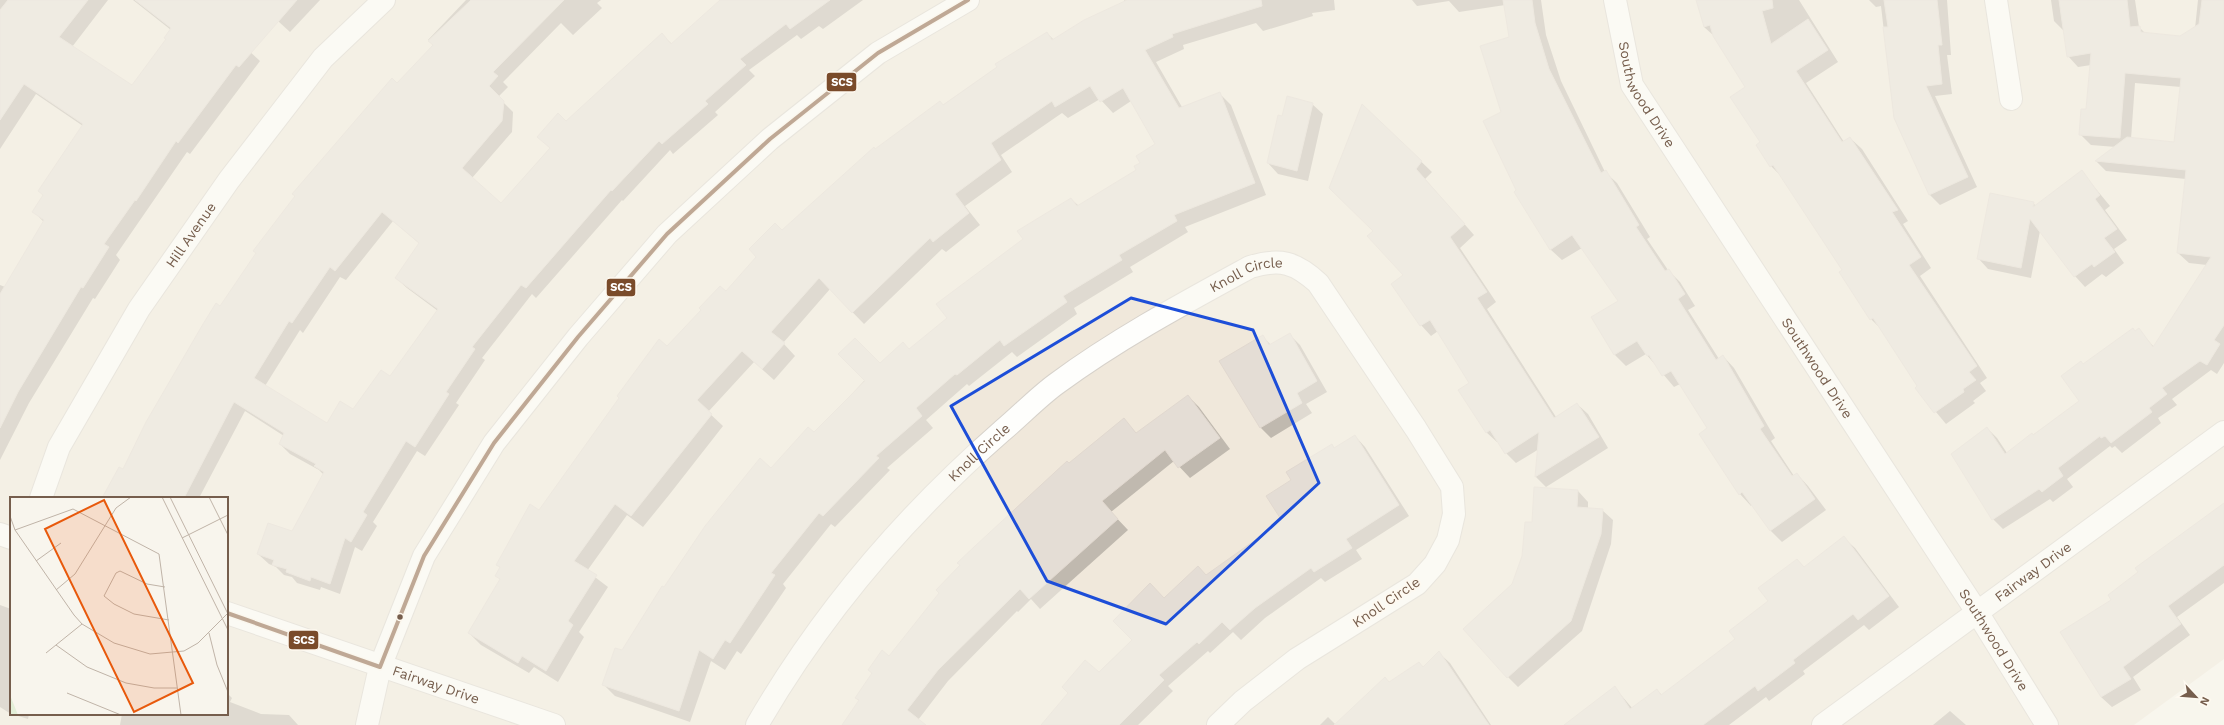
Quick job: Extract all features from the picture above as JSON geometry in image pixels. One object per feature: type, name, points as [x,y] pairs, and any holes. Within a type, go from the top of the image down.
[{"type":"street","name":"Hill Avenue","points":[[41,497],[59,447],[139,309],[230,180],[324,58],[384,0]]},
{"type":"street","points":[[367,725],[380,667],[424,556],[494,442],[578,336],[667,234],[770,139],[878,53],[968,0]]},
{"type":"street","name":"Southwood Drive","points":[[1615,0],[1632,85],[1977,612],[2047,725]]},
{"type":"street","points":[[1996,0],[2011,99]]},
{"type":"street","name":"Knoll Circle","points":[[757,725],[780,684],[825,620],[867,568],[959,468],[1055,384],[1151,321],[1250,267],[1268,262],[1287,263],[1304,270],[1318,283],[1416,428],[1452,487],[1454,514],[1448,540],[1435,564],[1417,584],[1297,659],[1243,701],[1218,725]]},
{"type":"street","name":"Fairway Drive","points":[[1823,725],[2224,432]]},
{"type":"street","points":[[0,534],[10,538]]},
{"type":"street","name":"Fairway Drive","points":[[228,613],[380,667],[554,725]]},
{"type":"highlighted area","points":[[1131,298],[1253,330],[1319,483],[1166,624],[1047,581],[951,406]]},
{"type":"shaded area","points":[[0,0],[2224,0],[2224,659],[2134,725],[0,725]]},
{"type":"building","points":[[8,0],[88,0],[59,37],[132,85],[166,39],[164,38],[171,28],[135,0],[297,0],[239,67],[236,65],[178,143],[176,141],[136,201],[135,200],[104,244],[109,247],[83,288],[81,287],[18,392],[0,428],[0,294],[44,220],[32,212],[43,195],[38,191],[83,124],[24,84],[0,120],[0,10]]},
{"type":"building","points":[[471,0],[564,0],[493,72],[498,76],[489,86],[504,101],[502,121],[462,168],[501,203],[550,148],[537,137],[558,113],[566,121],[662,33],[671,44],[720,0],[830,0],[790,29],[786,24],[740,59],[746,65],[705,101],[708,104],[662,144],[659,141],[612,191],[611,190],[526,288],[521,285],[472,347],[475,349],[446,392],[449,394],[415,447],[406,441],[363,512],[367,515],[351,542],[345,538],[330,584],[311,577],[310,581],[286,572],[287,569],[272,565],[274,560],[257,554],[268,523],[292,531],[324,472],[314,466],[316,464],[279,444],[284,433],[234,402],[185,497],[103,497],[119,467],[123,469],[146,422],[216,303],[220,306],[256,253],[253,251],[295,196],[292,194],[392,78],[397,83],[433,45],[428,41]],"holes":[[[382,212],[419,243],[395,278],[438,309],[390,376],[381,370],[353,409],[340,401],[327,423],[254,378],[289,321],[292,323],[330,267],[335,271]]]},
{"type":"building","points":[[1127,0],[1261,0],[1262,6],[1172,34],[1173,37],[1145,50],[1179,108],[1220,92],[1255,183],[1174,215],[1177,221],[1119,255],[1122,260],[1063,296],[1067,302],[1004,346],[1000,340],[957,375],[955,374],[916,408],[922,416],[876,456],[879,458],[823,516],[819,513],[771,573],[775,575],[730,643],[725,640],[713,659],[699,650],[679,711],[602,685],[615,648],[622,650],[662,586],[664,587],[705,526],[760,458],[771,468],[808,427],[814,432],[865,381],[838,354],[855,338],[880,363],[903,342],[909,349],[947,318],[936,304],[1023,239],[1017,231],[1071,198],[1077,206],[1136,170],[1134,166],[1140,163],[1136,156],[1155,144],[1123,88],[1100,102],[1090,86],[1055,107],[1052,101],[991,143],[1001,160],[955,194],[969,213],[933,242],[930,238],[852,313],[819,278],[771,332],[785,343],[762,369],[742,351],[697,400],[712,414],[631,516],[615,504],[574,561],[597,575],[568,621],[573,625],[546,671],[522,656],[518,663],[468,633],[500,579],[495,576],[500,567],[496,565],[530,504],[539,510],[619,398],[617,396],[659,339],[667,346],[701,310],[699,308],[720,286],[726,291],[756,257],[749,249],[775,223],[782,230],[874,147],[875,149],[940,101],[943,105],[997,67],[995,64],[1047,32],[1052,40],[1084,20]]},
{"type":"building","points":[[1503,0],[1532,0],[1535,23],[1549,69],[1601,173],[1606,170],[1639,225],[1636,227],[1665,271],[1669,269],[1685,294],[1678,299],[1716,360],[1723,355],[1764,426],[1760,429],[1792,476],[1797,473],[1815,499],[1770,531],[1742,492],[1739,495],[1699,434],[1707,428],[1671,371],[1662,376],[1649,355],[1647,356],[1637,341],[1614,355],[1591,317],[1618,301],[1572,235],[1550,250],[1514,192],[1516,190],[1483,121],[1501,112],[1480,46],[1509,37]]},
{"type":"building","points":[[1696,0],[1772,0],[1773,8],[1762,11],[1771,44],[1808,19],[1828,50],[1796,71],[1842,142],[1850,137],[1898,210],[1892,212],[1921,257],[1909,265],[1977,366],[1969,372],[1976,380],[1963,389],[1964,392],[1934,413],[1915,388],[1917,386],[1873,318],[1870,320],[1839,272],[1842,270],[1773,165],[1770,167],[1756,145],[1760,142],[1730,97],[1745,87],[1713,36],[1710,25],[1704,27]]},
{"type":"building","points":[[1884,0],[1937,0],[1942,45],[1938,45],[1942,84],[1926,86],[1968,177],[1929,195],[1894,118],[1883,27],[1888,27]]},
{"type":"building","points":[[2059,0],[2127,0],[2130,27],[2140,26],[2141,32],[2180,36],[2199,24],[2202,0],[2224,0],[2224,325],[2214,340],[2220,344],[2207,365],[2200,361],[2162,388],[2167,394],[2149,408],[2152,412],[2111,443],[2105,436],[2101,438],[2100,436],[2058,468],[2063,476],[2042,492],[2039,489],[1992,520],[1951,454],[1987,427],[2005,454],[2032,433],[2033,435],[2079,401],[2061,376],[2081,361],[2083,364],[2133,328],[2135,331],[2139,328],[2153,347],[2211,257],[2177,253],[2186,170],[2095,161],[2127,137],[2174,142],[2181,78],[2125,73],[2120,138],[2079,135],[2081,109],[2086,109],[2091,53],[2067,57]]},
{"type":"building","points":[[1287,96],[1313,103],[1297,171],[1267,163],[1278,115],[1282,116]]},
{"type":"building","points":[[1362,104],[1422,161],[1416,169],[1465,224],[1450,237],[1487,292],[1477,298],[1554,418],[1577,403],[1599,437],[1535,477],[1539,432],[1505,454],[1490,430],[1486,433],[1458,390],[1469,383],[1430,320],[1420,326],[1391,284],[1403,275],[1367,236],[1373,231],[1329,188]]},
{"type":"building","points":[[2082,170],[2100,195],[2095,199],[2117,229],[2104,238],[2115,252],[2094,267],[2092,264],[2074,277],[2030,219],[2021,268],[1977,259],[1990,193],[2034,202],[2033,207]]},
{"type":"building","points":[[1290,333],[1317,381],[1297,393],[1302,403],[1260,428],[1219,361],[1263,335],[1269,345]]},
{"type":"building","points":[[1188,395],[1220,438],[1178,468],[1165,450],[1102,501],[1118,519],[1029,599],[1020,589],[938,670],[907,710],[926,725],[842,725],[859,700],[855,698],[872,673],[868,670],[882,650],[889,656],[939,593],[936,590],[960,565],[957,563],[1067,461],[1069,463],[1124,418],[1136,433]]},
{"type":"building","points":[[1355,435],[1399,505],[1346,539],[1352,548],[1314,572],[1311,568],[1255,608],[1230,630],[1222,622],[1199,644],[1197,642],[1159,675],[1164,680],[1119,725],[1041,725],[1068,693],[1062,687],[1085,660],[1099,672],[1132,640],[1113,621],[1150,583],[1164,598],[1198,566],[1206,575],[1282,521],[1266,496],[1291,480],[1286,472],[1332,444],[1334,448]]},
{"type":"building","points":[[1534,487],[1578,490],[1577,507],[1603,509],[1601,534],[1571,621],[1507,678],[1463,629],[1512,584],[1522,556],[1525,522],[1532,522]]},
{"type":"building","points":[[2224,503],[2224,565],[2168,606],[2181,624],[2123,667],[2131,679],[2101,697],[2060,632],[2111,600],[2108,595],[2138,572],[2135,568]]},
{"type":"building","points":[[1844,536],[1889,596],[1858,620],[1853,614],[1793,660],[1795,663],[1758,691],[1755,686],[1703,725],[1564,725],[1615,686],[1630,709],[1657,689],[1661,695],[1735,639],[1729,631],[1768,601],[1758,588],[1797,559],[1804,567]]},
{"type":"building","points":[[1439,651],[1489,725],[1334,725],[1385,677],[1389,682],[1419,662],[1423,667]]},
{"type":"transit line","name":"SCS","points":[[380,667],[424,556],[494,443],[578,337],[667,234],[770,139],[878,53],[968,0]]},
{"type":"transit line","name":"SCS","points":[[228,613],[380,667]]}]
